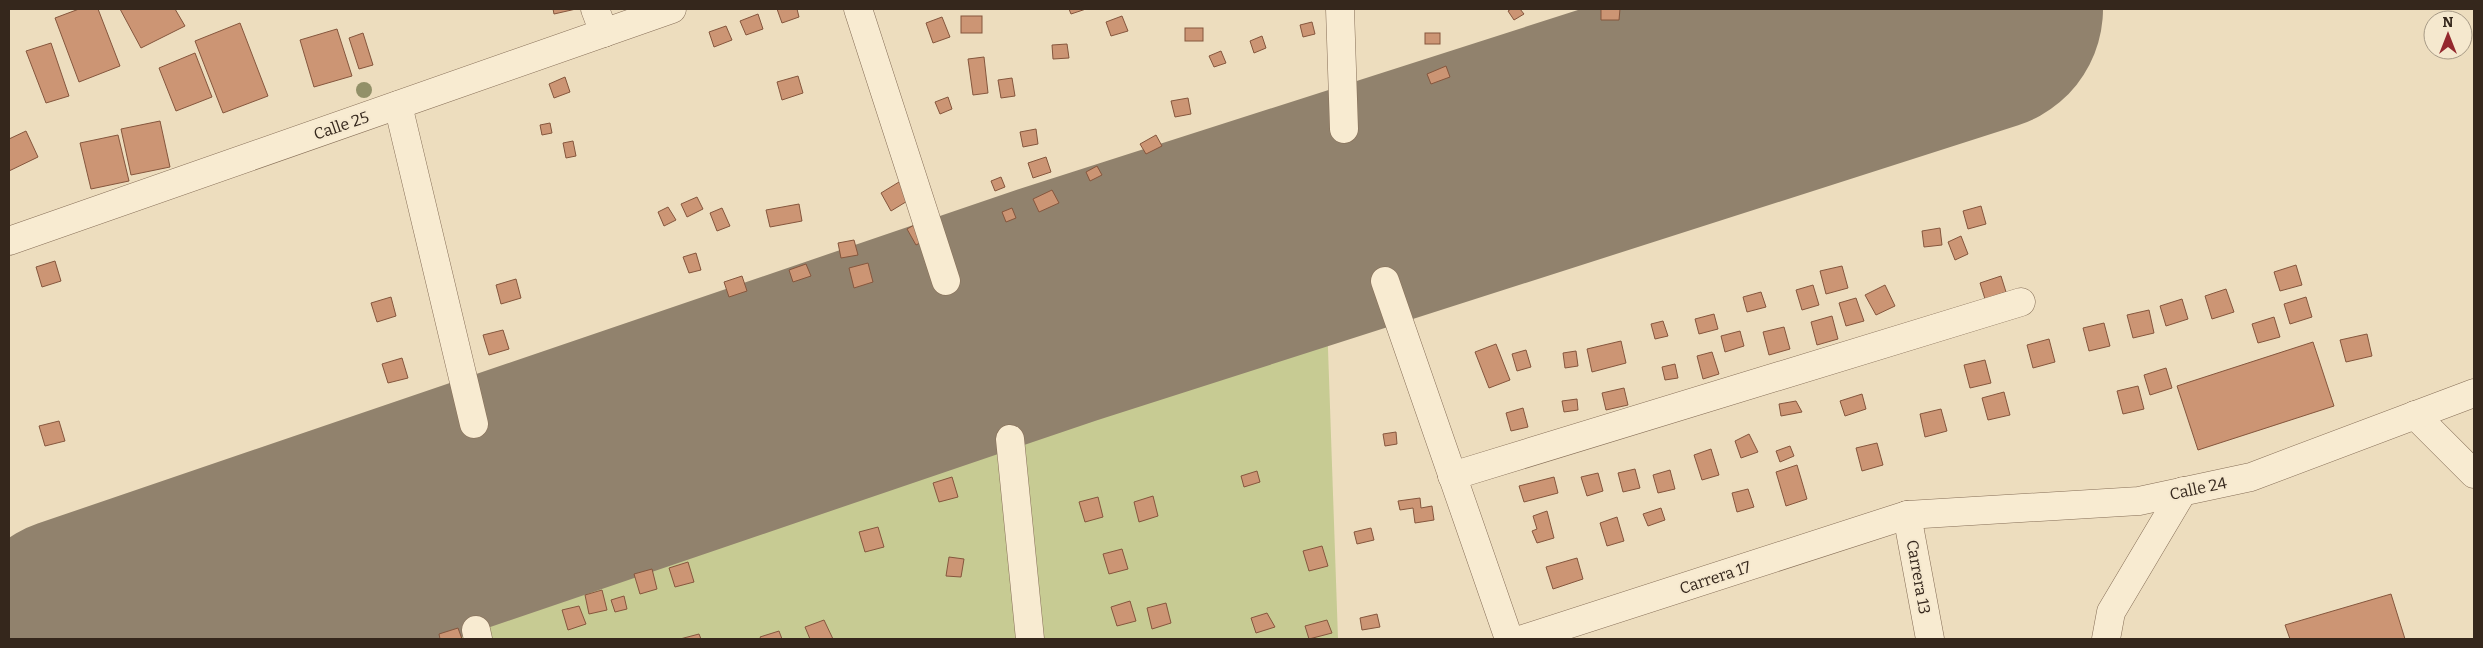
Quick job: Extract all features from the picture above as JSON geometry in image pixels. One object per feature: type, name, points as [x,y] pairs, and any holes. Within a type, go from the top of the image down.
[{"type":"street","name":"Calle 25","points":[[9,241],[398,105],[599,21],[672,9]]},
{"type":"street","points":[[858,9],[946,281]]},
{"type":"street","points":[[1340,9],[1344,129]]},
{"type":"street","points":[[398,105],[474,424]]},
{"type":"street","points":[[1385,281],[1508,639]]},
{"type":"street","points":[[1452,476],[2020,302]]},
{"type":"street","name":"Calle 24","points":[[1907,515],[2138,501],[2251,477],[2474,393]]},
{"type":"street","points":[[2415,415],[2474,474]]},
{"type":"street","points":[[1010,439],[1030,639]]},
{"type":"street","points":[[2106,639],[2111,612],[2183,491]]},
{"type":"street","name":"Carrera 17","points":[[1524,639],[1907,515]]},
{"type":"street","name":"Carrera 13","points":[[1907,515],[1930,639]]},
{"type":"green space","points":[[1326,291],[1338,639],[398,639]]},
{"type":"building","points":[[79,9],[98,9],[120,66],[79,82],[55,18]]},
{"type":"building","points":[[120,9],[175,9],[185,26],[141,48]]},
{"type":"building","points":[[553,9],[576,9],[554,14]]},
{"type":"building","points":[[777,9],[797,9],[799,17],[782,23]]},
{"type":"building","points":[[1069,9],[1086,9],[1071,14]]},
{"type":"building","points":[[1520,9],[1524,14],[1514,20],[1508,11]]},
{"type":"building","points":[[1601,9],[1620,9],[1619,20],[1601,20]]},
{"type":"building","points":[[758,14],[763,29],[746,35],[740,21]]},
{"type":"building","points":[[961,16],[982,16],[982,33],[961,33]]},
{"type":"building","points":[[1122,16],[1128,31],[1111,36],[1106,22]]},
{"type":"building","points":[[942,17],[950,37],[933,43],[926,23]]},
{"type":"building","points":[[1312,22],[1315,34],[1303,37],[1300,25]]},
{"type":"building","points":[[240,23],[268,96],[223,113],[195,41]]},
{"type":"building","points":[[726,26],[732,40],[714,47],[709,32]]},
{"type":"building","points":[[1185,28],[1203,28],[1203,41],[1185,41]]},
{"type":"building","points":[[337,29],[352,76],[314,87],[300,40]]},
{"type":"building","points":[[363,33],[373,65],[359,69],[349,38]]},
{"type":"building","points":[[1425,33],[1440,33],[1440,44],[1425,44]]},
{"type":"building","points":[[1262,36],[1266,48],[1254,53],[1250,41]]},
{"type":"building","points":[[51,43],[69,96],[46,103],[26,51]]},
{"type":"building","points":[[1067,44],[1069,58],[1053,59],[1052,45]]},
{"type":"building","points":[[1221,51],[1226,63],[1214,67],[1209,56]]},
{"type":"building","points":[[195,53],[212,97],[176,111],[159,68]]},
{"type":"building","points":[[984,57],[988,93],[973,95],[968,59]]},
{"type":"building","points":[[1446,66],[1450,77],[1431,84],[1427,74]]},
{"type":"building","points":[[798,76],[803,93],[782,100],[777,82]]},
{"type":"building","points":[[565,77],[570,92],[554,98],[549,84]]},
{"type":"building","points":[[1012,78],[1015,96],[1001,98],[998,80]]},
{"type":"building","points":[[948,97],[952,109],[940,114],[935,102]]},
{"type":"building","points":[[1188,98],[1191,114],[1175,117],[1171,101]]},
{"type":"building","points":[[160,121],[170,167],[131,175],[121,129]]},
{"type":"building","points":[[550,123],[552,133],[542,135],[540,125]]},
{"type":"building","points":[[1036,129],[1038,144],[1023,147],[1020,132]]},
{"type":"building","points":[[26,131],[38,157],[9,171],[9,139]]},
{"type":"building","points":[[118,135],[129,181],[91,189],[80,143]]},
{"type":"building","points":[[1156,135],[1162,146],[1146,154],[1140,144]]},
{"type":"building","points":[[573,141],[576,156],[566,158],[563,143]]},
{"type":"building","points":[[1046,157],[1051,172],[1033,178],[1028,163]]},
{"type":"building","points":[[1097,166],[1102,175],[1090,181],[1086,172]]},
{"type":"building","points":[[1001,177],[1005,187],[995,191],[991,181]]},
{"type":"building","points":[[899,182],[909,200],[891,211],[881,193]]},
{"type":"building","points":[[1052,190],[1059,203],[1039,212],[1033,199]]},
{"type":"building","points":[[697,197],[703,209],[687,217],[681,204]]},
{"type":"building","points":[[799,204],[802,221],[770,227],[766,210]]},
{"type":"building","points":[[1981,206],[1986,224],[1968,229],[1963,211]]},
{"type":"building","points":[[668,207],[676,220],[664,226],[658,212]]},
{"type":"building","points":[[722,208],[730,226],[717,231],[710,213]]},
{"type":"building","points":[[1012,208],[1016,218],[1006,222],[1002,212]]},
{"type":"building","points":[[916,224],[926,240],[916,245],[907,229]]},
{"type":"building","points":[[1940,228],[1942,245],[1924,247],[1922,231]]},
{"type":"building","points":[[1961,236],[1968,254],[1955,260],[1948,242]]},
{"type":"building","points":[[854,240],[858,255],[841,258],[838,243]]},
{"type":"building","points":[[696,253],[701,270],[689,273],[683,257]]},
{"type":"building","points":[[55,261],[61,281],[42,287],[36,267]]},
{"type":"building","points":[[868,263],[873,282],[854,288],[849,268]]},
{"type":"building","points":[[806,264],[811,276],[793,282],[789,270]]},
{"type":"building","points":[[2296,265],[2302,285],[2280,291],[2274,272]]},
{"type":"building","points":[[1842,266],[1848,288],[1826,294],[1820,271]]},
{"type":"building","points":[[742,276],[747,291],[729,297],[724,282]]},
{"type":"building","points":[[2001,276],[2006,292],[1985,299],[1980,283]]},
{"type":"building","points":[[516,279],[521,298],[501,304],[496,285]]},
{"type":"building","points":[[1813,285],[1819,305],[1802,310],[1796,290]]},
{"type":"building","points":[[1885,285],[1895,306],[1876,315],[1865,295]]},
{"type":"building","points":[[2226,289],[2234,312],[2212,319],[2205,296]]},
{"type":"building","points":[[1761,292],[1766,307],[1747,312],[1743,297]]},
{"type":"building","points":[[391,297],[396,316],[377,322],[371,303]]},
{"type":"building","points":[[2306,297],[2312,317],[2290,324],[2284,304]]},
{"type":"building","points":[[1856,298],[1864,321],[1846,326],[1839,303]]},
{"type":"building","points":[[2182,299],[2188,319],[2166,326],[2160,306]]},
{"type":"building","points":[[2149,310],[2154,333],[2133,338],[2127,315]]},
{"type":"building","points":[[1714,314],[1718,329],[1699,334],[1695,319]]},
{"type":"building","points":[[1832,316],[1838,339],[1817,345],[1811,322]]},
{"type":"building","points":[[2274,317],[2280,337],[2258,343],[2252,324]]},
{"type":"building","points":[[1663,321],[1668,336],[1655,339],[1651,324]]},
{"type":"building","points":[[2104,323],[2110,346],[2089,351],[2083,328]]},
{"type":"building","points":[[1784,327],[1790,349],[1769,355],[1763,332]]},
{"type":"building","points":[[503,330],[509,349],[489,355],[483,335]]},
{"type":"building","points":[[1740,331],[1744,346],[1725,352],[1721,336]]},
{"type":"building","points":[[2367,334],[2372,356],[2346,362],[2340,340]]},
{"type":"building","points":[[2049,339],[2055,362],[2033,368],[2027,345]]},
{"type":"building","points":[[1621,341],[1626,363],[1592,372],[1587,349]]},
{"type":"building","points":[[2313,342],[2334,406],[2198,450],[2177,386]]},
{"type":"building","points":[[1496,344],[1510,380],[1489,388],[1475,352]]},
{"type":"building","points":[[1526,350],[1531,367],[1517,371],[1512,354]]},
{"type":"building","points":[[1576,351],[1578,366],[1565,368],[1563,353]]},
{"type":"building","points":[[1712,352],[1719,374],[1703,379],[1697,356]]},
{"type":"building","points":[[402,358],[408,378],[388,383],[382,364]]},
{"type":"building","points":[[1985,360],[1991,383],[1970,388],[1964,365]]},
{"type":"building","points":[[1675,364],[1678,378],[1665,380],[1662,367]]},
{"type":"building","points":[[2166,368],[2172,388],[2150,395],[2144,375]]},
{"type":"building","points":[[2138,386],[2144,409],[2123,414],[2117,391]]},
{"type":"building","points":[[1624,388],[1628,405],[1606,410],[1602,393]]},
{"type":"building","points":[[2004,392],[2010,415],[1988,420],[1982,398]]},
{"type":"building","points":[[1862,394],[1866,409],[1845,416],[1840,401]]},
{"type":"building","points":[[1577,399],[1578,410],[1564,412],[1562,401]]},
{"type":"building","points":[[1796,401],[1802,412],[1781,416],[1779,404]]},
{"type":"building","points":[[1523,408],[1528,427],[1511,431],[1506,413]]},
{"type":"building","points":[[1941,409],[1947,431],[1925,437],[1920,414]]},
{"type":"building","points":[[59,421],[65,441],[45,446],[39,426]]},
{"type":"building","points":[[1396,432],[1397,444],[1385,446],[1383,434]]},
{"type":"building","points":[[1749,434],[1758,452],[1741,458],[1735,441]]},
{"type":"building","points":[[1877,443],[1883,465],[1862,471],[1856,448]]},
{"type":"building","points":[[1790,446],[1794,456],[1780,462],[1776,451]]},
{"type":"building","points":[[1711,449],[1719,475],[1702,480],[1694,455]]},
{"type":"building","points":[[1797,465],[1807,499],[1786,506],[1776,472]]},
{"type":"building","points":[[1635,469],[1640,488],[1623,492],[1618,473]]},
{"type":"building","points":[[1670,470],[1675,489],[1658,493],[1653,475]]},
{"type":"building","points":[[1257,471],[1260,482],[1244,487],[1241,476]]},
{"type":"building","points":[[1598,473],[1603,491],[1587,496],[1581,477]]},
{"type":"building","points":[[952,477],[958,497],[939,502],[933,483]]},
{"type":"building","points":[[1554,477],[1558,493],[1524,502],[1519,486]]},
{"type":"building","points":[[1748,489],[1754,507],[1737,512],[1732,493]]},
{"type":"building","points":[[1153,496],[1158,516],[1139,522],[1134,502]]},
{"type":"building","points":[[1098,497],[1103,517],[1085,522],[1079,502]]},
{"type":"building","points":[[1420,498],[1421,508],[1432,506],[1434,520],[1415,523],[1413,508],[1400,510],[1398,501]]},
{"type":"building","points":[[1661,508],[1665,520],[1648,526],[1643,514]]},
{"type":"building","points":[[1547,511],[1554,538],[1537,543],[1532,531],[1537,529],[1533,516]]},
{"type":"building","points":[[1617,517],[1624,541],[1607,546],[1600,523]]},
{"type":"building","points":[[878,527],[884,547],[865,552],[859,532]]},
{"type":"building","points":[[1371,528],[1374,540],[1357,544],[1354,532]]},
{"type":"building","points":[[1322,546],[1328,566],[1309,571],[1303,551]]},
{"type":"building","points":[[1122,549],[1128,569],[1109,574],[1103,554]]},
{"type":"building","points":[[949,557],[964,559],[961,577],[946,576]]},
{"type":"building","points":[[1577,558],[1583,579],[1553,589],[1546,567]]},
{"type":"building","points":[[688,562],[694,582],[675,587],[669,568]]},
{"type":"building","points":[[652,569],[657,589],[640,594],[634,574]]},
{"type":"building","points":[[602,590],[607,610],[589,614],[585,595]]},
{"type":"building","points":[[2391,594],[2405,639],[2290,639],[2285,625]]},
{"type":"building","points":[[624,596],[627,609],[615,612],[611,600]]},
{"type":"building","points":[[1130,601],[1136,621],[1117,626],[1111,607]]},
{"type":"building","points":[[1166,603],[1171,623],[1152,629],[1147,608]]},
{"type":"building","points":[[579,606],[586,624],[568,630],[562,610]]},
{"type":"building","points":[[1267,613],[1275,627],[1256,633],[1251,618]]},
{"type":"building","points":[[1377,614],[1380,627],[1362,630],[1360,618]]},
{"type":"building","points":[[824,620],[833,639],[810,639],[805,627]]},
{"type":"building","points":[[1327,620],[1332,633],[1309,639],[1305,626]]},
{"type":"building","points":[[458,628],[462,639],[440,639],[439,634]]},
{"type":"building","points":[[779,631],[782,639],[761,639],[760,637]]},
{"type":"building","points":[[699,634],[701,639],[680,639]]},
{"type":"runway","points":[[77,639],[1057,305],[1981,9]]}]
